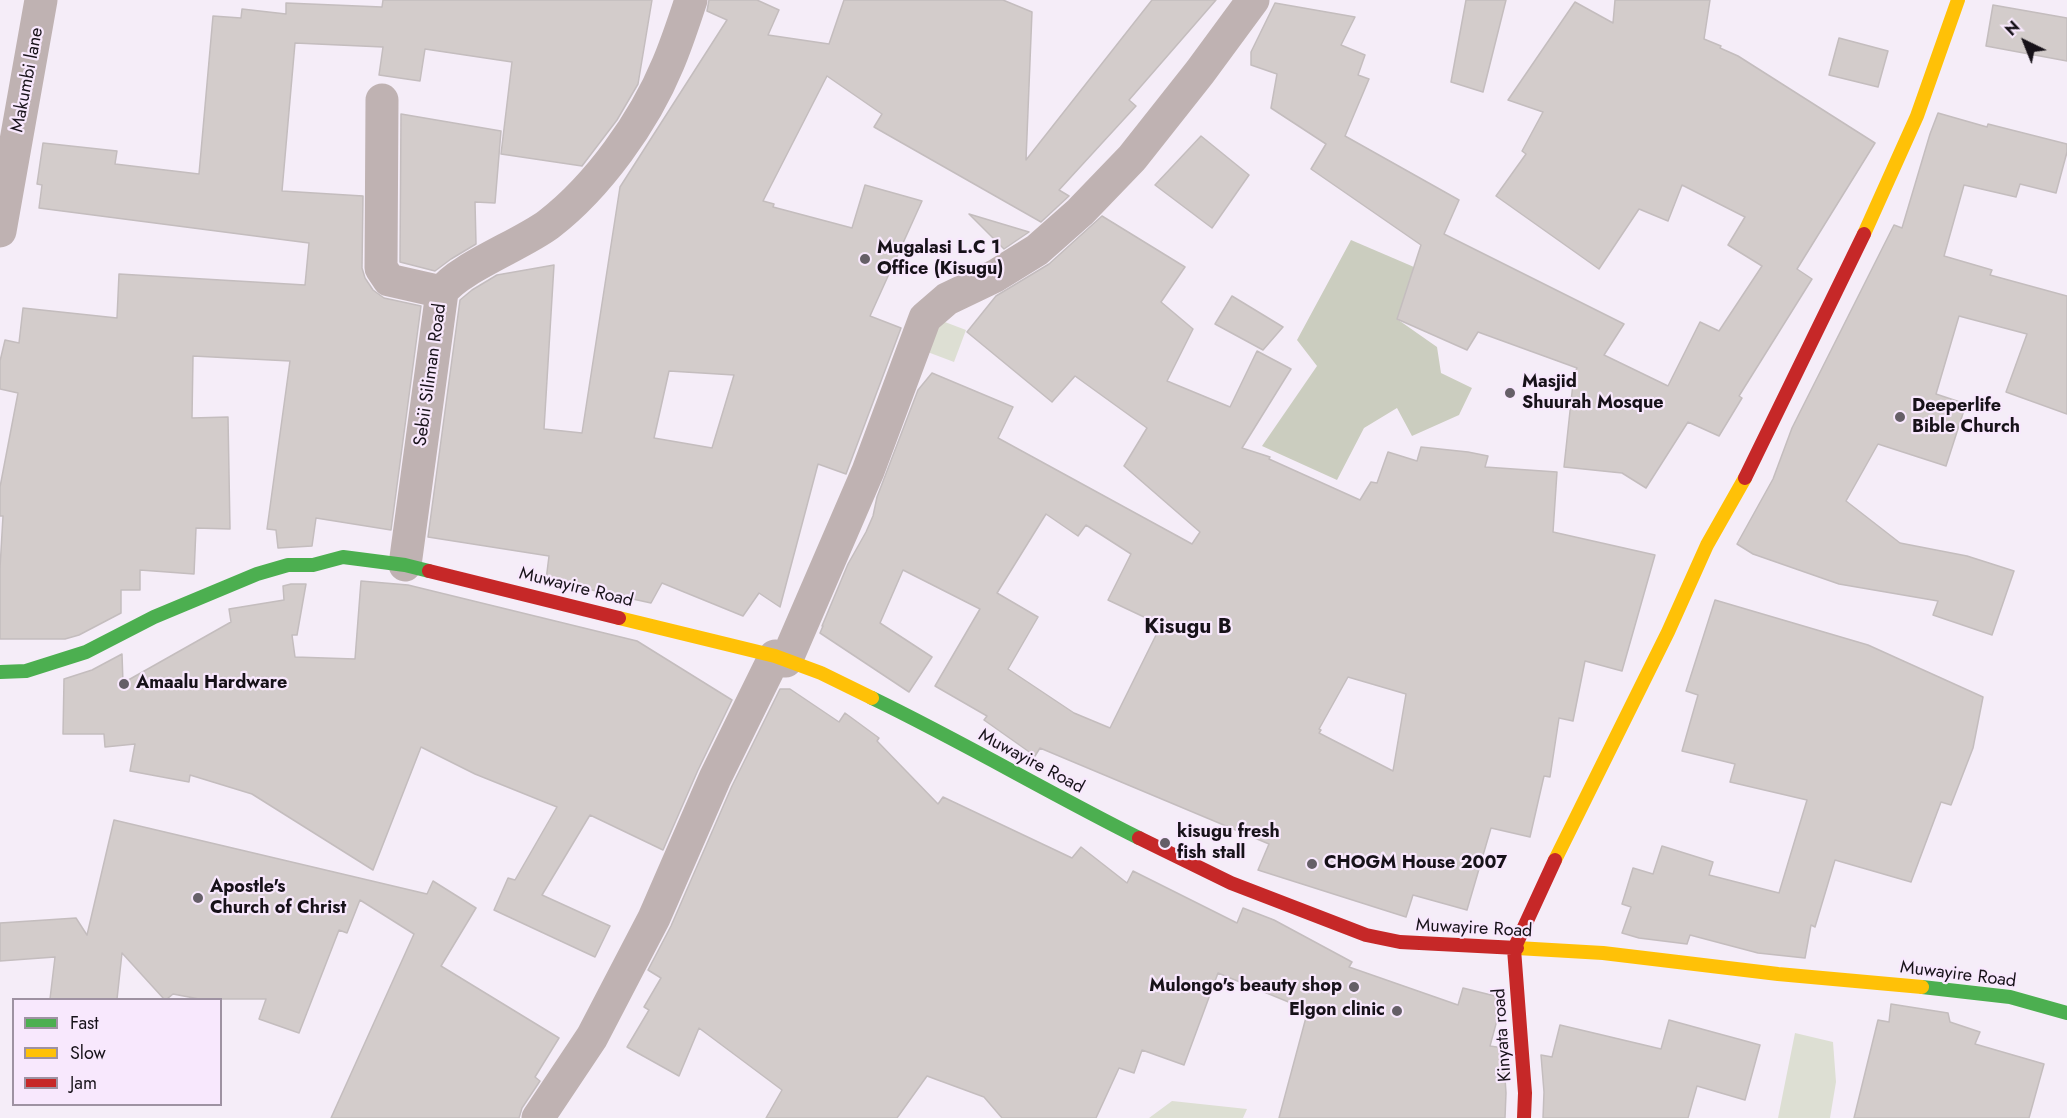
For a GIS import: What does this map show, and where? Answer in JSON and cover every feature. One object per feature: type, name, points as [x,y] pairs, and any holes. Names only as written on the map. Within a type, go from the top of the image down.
[{"type":"street","name":"Makumbi lane","points":[[0,231],[41,0]]},
{"type":"street","name":"Sebii Siliman Road","points":[[405,565],[442,292],[458,277],[515,246],[549,224],[598,175],[631,133],[651,98],[667,66],[692,0]]},
{"type":"street","points":[[538,1118],[592,1036],[654,918],[715,778],[781,658],[868,471],[913,345],[925,318],[947,299],[995,276],[1037,250],[1080,212],[1132,158],[1253,0]]},
{"type":"street","points":[[1514,949],[1563,843],[1668,632],[1707,545],[1754,461],[1860,243],[1917,116],[1958,0]]},
{"type":"street","points":[[382,100],[381,268],[389,280],[442,292]]},
{"type":"street","name":"Muwayire Road","points":[[0,672],[26,671],[86,652],[154,617],[257,574],[288,565],[313,565],[343,557],[405,565],[781,658],[821,673],[914,718],[1069,803],[1231,884],[1371,936],[1400,942],[1602,953],[1778,974],[1963,991],[2010,997],[2067,1013]]},
{"type":"street","name":"Kinyata road","points":[[1514,949],[1526,1093],[1524,1118]]},
{"type":"shaded area","points":[[1351,240],[1414,267],[1397,319],[1437,347],[1441,373],[1472,388],[1459,415],[1412,436],[1397,408],[1364,428],[1337,480],[1262,446],[1317,366],[1297,340]]},
{"type":"shaded area","points":[[929,316],[966,330],[954,362],[917,348]]},
{"type":"shaded area","points":[[1795,1033],[1833,1042],[1836,1082],[1830,1118],[1778,1118]]},
{"type":"shaded area","points":[[1172,1101],[1247,1109],[1243,1118],[1149,1118]]},
{"type":"building","points":[[383,0],[652,0],[638,84],[617,120],[582,166],[501,154],[512,62],[425,49],[420,81],[379,75],[383,47],[295,43],[282,191],[363,196],[362,268],[365,278],[373,290],[384,298],[421,306],[391,530],[316,518],[312,546],[278,548],[276,530],[267,529],[290,361],[193,356],[192,418],[228,417],[230,529],[196,528],[194,574],[140,570],[140,590],[121,590],[121,613],[79,635],[65,639],[0,639],[3,516],[0,516],[0,487],[18,393],[0,389],[0,361],[5,340],[19,343],[23,308],[117,318],[119,274],[305,285],[309,243],[39,208],[42,185],[37,184],[43,143],[117,151],[115,164],[199,174],[213,16],[241,18],[242,9],[286,14],[286,3],[382,7]]},
{"type":"building","points":[[709,0],[757,0],[779,10],[768,35],[829,44],[844,0],[1003,0],[1032,12],[1026,160],[1152,0],[1216,0],[1129,100],[1136,106],[1059,190],[1069,196],[1041,222],[874,127],[882,114],[827,76],[763,201],[774,204],[773,207],[852,228],[865,185],[922,201],[870,316],[901,328],[846,474],[818,464],[780,607],[759,593],[743,616],[662,583],[651,603],[546,580],[549,556],[428,537],[460,300],[472,290],[497,275],[554,265],[544,429],[582,433],[620,187],[727,20],[707,11]],"holes":[[[669,371],[734,375],[712,448],[654,438]]]},
{"type":"building","points":[[1466,0],[1506,0],[1483,92],[1451,82]]},
{"type":"building","points":[[1615,0],[1710,0],[1704,39],[1738,56],[1875,143],[1797,269],[1812,279],[1739,396],[1742,398],[1719,436],[1688,422],[1646,488],[1622,473],[1564,467],[1574,374],[1577,368],[1478,332],[1467,350],[1397,319],[1421,245],[1311,169],[1326,144],[1271,108],[1277,74],[1251,65],[1251,52],[1275,3],[1355,17],[1341,45],[1365,55],[1358,75],[1369,79],[1345,136],[1459,200],[1444,234],[1624,324],[1604,355],[1668,386],[1700,322],[1719,331],[1762,266],[1728,245],[1745,217],[1682,185],[1668,221],[1639,209],[1599,269],[1496,196],[1526,154],[1522,151],[1543,112],[1508,100],[1575,2],[1613,23]]},
{"type":"building","points":[[1993,5],[2067,18],[2067,61],[1986,46]]},
{"type":"building","points":[[1839,38],[1888,51],[1878,87],[1829,75]]},
{"type":"building","points":[[1938,113],[1987,127],[1988,124],[2067,144],[2056,193],[2020,184],[2016,197],[1964,185],[1944,256],[1992,270],[1990,275],[2067,296],[2067,414],[2006,392],[2027,334],[1959,316],[1936,394],[1966,404],[1946,466],[1878,444],[1846,501],[1900,543],[1967,556],[2014,571],[1992,635],[1933,615],[1938,601],[1839,584],[1753,554],[1737,544],[1773,479],[1792,428],[1894,225],[1902,228]]},
{"type":"building","points":[[401,114],[501,131],[495,203],[475,202],[476,244],[435,271],[400,262]]},
{"type":"building","points":[[1201,136],[1249,175],[1212,228],[1155,185]]},
{"type":"building","points":[[969,214],[1029,232],[1004,249]]},
{"type":"building","points":[[1102,216],[1185,267],[1161,302],[1193,329],[1167,381],[1230,407],[1257,351],[1291,369],[1242,448],[1270,457],[1269,459],[1360,500],[1371,482],[1377,483],[1388,452],[1417,461],[1421,447],[1488,456],[1485,467],[1557,472],[1553,532],[1655,555],[1622,671],[1585,661],[1573,721],[1559,718],[1550,777],[1544,776],[1530,837],[1491,828],[1467,910],[1413,895],[1406,917],[1258,870],[1269,844],[1040,748],[1035,756],[984,720],[987,716],[935,686],[980,609],[903,570],[880,623],[932,657],[909,692],[820,633],[848,564],[873,516],[877,497],[918,390],[932,373],[1013,407],[998,438],[1192,544],[1200,532],[1124,466],[1147,428],[1075,376],[1052,402],[967,332],[996,296],[1049,264]],"holes":[[[1046,514],[1078,536],[1086,525],[1131,554],[1108,600],[1161,625],[1110,728],[1074,713],[1008,669],[1038,617],[997,593]],[[1348,677],[1406,694],[1393,771],[1319,733],[1321,730],[1319,729]]]},
{"type":"building","points":[[1232,296],[1283,327],[1263,350],[1215,324]]},
{"type":"building","points":[[361,581],[408,585],[637,641],[732,700],[663,850],[590,815],[542,895],[610,926],[595,957],[494,910],[508,878],[515,880],[557,807],[475,774],[421,747],[373,870],[252,794],[190,775],[189,782],[130,771],[135,744],[105,747],[104,734],[63,734],[64,679],[92,670],[122,654],[123,683],[231,622],[229,609],[284,600],[283,586],[306,584],[297,635],[292,635],[295,657],[355,659]]},
{"type":"building","points":[[1715,600],[1868,645],[1983,697],[1973,748],[1951,805],[1941,802],[1911,882],[1835,860],[1815,927],[1811,925],[1805,958],[1758,953],[1690,935],[1687,944],[1639,938],[1622,933],[1631,907],[1622,904],[1633,868],[1653,874],[1662,846],[1713,862],[1709,875],[1779,893],[1807,800],[1730,782],[1735,764],[1682,751],[1698,695],[1686,691]]},
{"type":"building","points":[[780,689],[790,689],[839,722],[845,713],[879,738],[877,741],[938,804],[943,797],[1072,858],[1081,847],[1127,883],[1133,871],[1237,923],[1243,908],[1274,920],[1352,962],[1349,967],[1458,1005],[1463,988],[1499,997],[1500,1009],[1490,1046],[1503,1048],[1505,1118],[1279,1118],[1308,1010],[1218,973],[1184,1065],[1142,1050],[1134,1073],[1119,1068],[1096,1118],[1002,1118],[984,1097],[927,1076],[897,1118],[766,1118],[782,1090],[699,1028],[679,1076],[627,1047],[649,1010],[644,1007],[661,978],[648,970],[671,926],[732,786]]},
{"type":"building","points":[[114,820],[427,894],[433,881],[476,908],[441,966],[559,1038],[535,1077],[540,1081],[522,1108],[519,1118],[331,1118],[414,934],[360,900],[347,933],[339,930],[299,1033],[259,1019],[266,999],[194,998],[173,994],[168,998],[163,998],[122,953],[117,998],[50,998],[55,957],[0,961],[0,923],[76,918],[87,935]]},
{"type":"building","points":[[1891,1004],[1948,1013],[1950,1022],[1980,1032],[1975,1044],[2044,1064],[2029,1118],[1854,1118],[1878,1020],[1889,1022]]},
{"type":"building","points":[[1669,1020],[1760,1045],[1745,1100],[1697,1086],[1688,1118],[1543,1118],[1544,1092],[1541,1055],[1552,1057],[1560,1025],[1661,1049]]},
{"type":"traffic: fast","points":[[0,672],[26,671],[86,652],[154,617],[257,574],[288,565],[313,565],[343,557],[405,565],[429,571]]},
{"type":"traffic: fast","points":[[872,698],[1139,838]]},
{"type":"traffic: fast","points":[[1922,987],[2010,997],[2067,1013]]},
{"type":"traffic: slow","points":[[1864,234],[1917,116],[1958,0]]},
{"type":"traffic: slow","points":[[1555,860],[1668,632],[1707,545],[1745,478]]},
{"type":"traffic: slow","points":[[619,618],[775,656],[821,673],[872,698]]},
{"type":"traffic: slow","points":[[1517,948],[1603,953],[1778,974],[1922,987]]},
{"type":"traffic: jam","points":[[1745,478],[1864,234]]},
{"type":"traffic: jam","points":[[429,571],[619,618]]},
{"type":"traffic: jam","points":[[1139,838],[1231,883],[1366,935],[1400,942],[1517,948]]},
{"type":"traffic: jam","points":[[1524,1118],[1525,1093],[1514,949],[1555,860]]},
{"type":"place","name":"Mugalasi L.C 1 Office (Kisugu)","points":[[865,259]]},
{"type":"place","name":"Masjid Shuurah Mosque","points":[[1510,393]]},
{"type":"place","name":"Deeperlife Bible Church","points":[[1900,417]]},
{"type":"place","name":"Amaalu Hardware","points":[[124,684]]},
{"type":"place","name":"kisugu fresh fish stall","points":[[1165,843]]},
{"type":"place","name":"CHOGM House 2007","points":[[1312,864]]},
{"type":"place","name":"Apostle's Church of Christ","points":[[198,898]]},
{"type":"place","name":"Mulongo's beauty shop","points":[[1354,987]]},
{"type":"place","name":"Elgon clinic","points":[[1397,1011]]},
{"type":"district","name":"Kisugu B","points":[[1188,628]]}]
